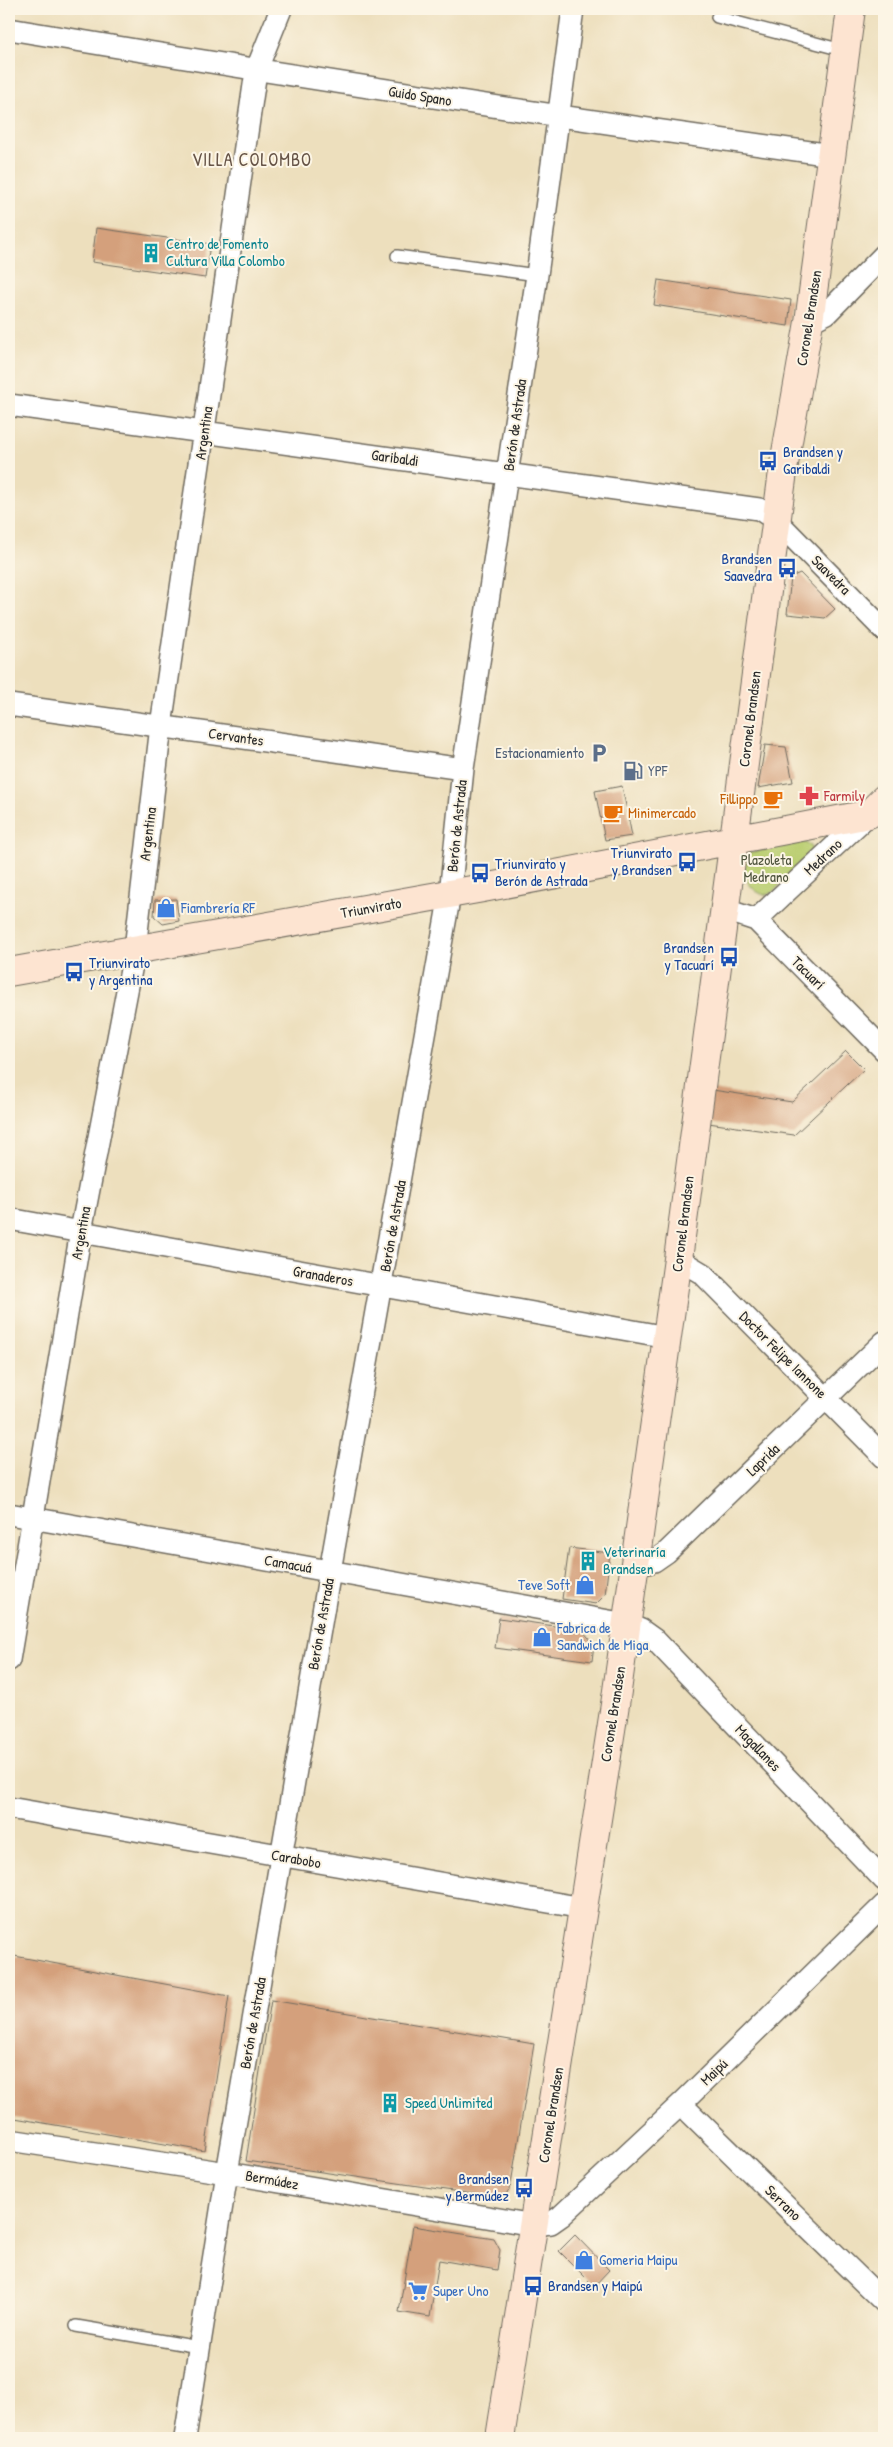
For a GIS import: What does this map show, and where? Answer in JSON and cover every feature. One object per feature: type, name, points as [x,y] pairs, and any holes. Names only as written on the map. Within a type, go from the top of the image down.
[{"type":"street","name":"Argentina","points":[[9,1660],[80,1231],[135,949],[161,726],[256,71],[282,9]]},
{"type":"street","name":"Berón de Astrada","points":[[185,2438],[227,2173],[330,1571],[450,894],[463,769],[560,117],[573,9]]},
{"type":"street","name":"Coronel Brandsen","points":[[500,2438],[626,1624],[678,1259],[723,909],[784,464],[809,322],[851,9]]},
{"type":"street","name":"Guido Spano","points":[[9,29],[256,71],[560,117],[832,155]]},
{"type":"street","points":[[809,322],[827,313],[884,256]]},
{"type":"street","name":"Garibaldi","points":[[9,405],[759,509],[777,521]]},
{"type":"street","name":"Saavedra","points":[[777,521],[884,630]]},
{"type":"street","name":"Cervantes","points":[[9,705],[463,769]]},
{"type":"street","name":"Medrano","points":[[733,841],[876,807]]},
{"type":"street","name":"Medrano","points":[[756,920],[876,807]]},
{"type":"street","name":"Triunvirato","points":[[9,972],[450,894],[733,841]]},
{"type":"street","name":"Tacuarí","points":[[723,909],[756,920],[884,1050]]},
{"type":"street","name":"Granaderos","points":[[9,1219],[667,1337]]},
{"type":"street","name":"Doctor Felipe Iannone","points":[[678,1259],[703,1274],[884,1457]]},
{"type":"street","name":"Laprida","points":[[634,1567],[654,1561],[667,1552],[884,1342]]},
{"type":"street","name":"Camacuá","points":[[9,1514],[626,1624]]},
{"type":"street","name":"Magallanes","points":[[626,1624],[641,1630],[655,1640],[884,1880]]},
{"type":"street","name":"Carabobo","points":[[9,1808],[281,1857],[583,1908]]},
{"type":"street","name":"Maipú","points":[[534,2225],[551,2222],[561,2216],[681,2104],[884,1905]]},
{"type":"street","name":"Serrano","points":[[681,2104],[884,2302]]},
{"type":"street","name":"Bermúdez","points":[[9,2140],[227,2173],[534,2225]]},
{"type":"lane","points":[[717,17],[846,51]]},
{"type":"lane","points":[[397,256],[537,275]]},
{"type":"lane","points":[[76,2326],[200,2347]]},
{"type":"green space","name":"Plazoleta Medrano","points":[[804,842],[811,846],[812,853],[772,893],[766,895],[754,890],[744,872],[743,865],[747,853]]},
{"type":"building","name":"Centro de Fomento Cultura Villa Colombo","points":[[96,228],[210,244],[205,278],[92,262]]},
{"type":"building","points":[[658,280],[791,300],[788,326],[654,305]]},
{"type":"building","points":[[800,573],[835,609],[825,618],[787,614],[791,577]]},
{"type":"building","points":[[765,745],[786,747],[793,782],[758,788]]},
{"type":"building","name":"Minimercado","points":[[622,786],[632,836],[605,840],[595,791]]},
{"type":"building","name":"Fiambrería RF","points":[[176,899],[179,921],[163,924],[154,916],[155,900]]},
{"type":"building","points":[[846,1051],[864,1069],[794,1135],[701,1122],[706,1089],[792,1102]]},
{"type":"building","points":[[569,1548],[610,1553],[605,1595],[596,1604],[562,1599]]},
{"type":"building","name":"Fabrica de Sandwich de Miga","points":[[499,1618],[582,1630],[594,1644],[592,1661],[495,1648]]},
{"type":"building","points":[[9,1955],[229,1996],[205,2151],[9,2117]]},
{"type":"building","name":"Speed Unlimited","points":[[271,2000],[534,2044],[510,2190],[501,2198],[246,2161]]},
{"type":"building","name":"Super Uno","points":[[413,2226],[494,2239],[500,2250],[497,2270],[439,2260],[430,2317],[399,2312]]},
{"type":"building","name":"Gomeria Maipu","points":[[575,2235],[609,2270],[594,2286],[559,2251]]},
{"type":"place","name":"Centro de Fomento Cultura Villa Colombo","points":[[151,253]]},
{"type":"place","name":"Brandsen y Garibaldi","points":[[768,461]]},
{"type":"place","name":"Brandsen Saavedra","points":[[787,568]]},
{"type":"place","name":"Estacionamiento","points":[[599,753]]},
{"type":"place","name":"YPF","points":[[633,771]]},
{"type":"place","name":"Farmily","points":[[809,796]]},
{"type":"place","name":"Fillippo","points":[[773,799]]},
{"type":"place","name":"Minimercado","points":[[613,813]]},
{"type":"place","name":"Triunvirato y Brandsen","points":[[687,862]]},
{"type":"place","name":"Triunvirato y Berón de Astrada","points":[[480,873]]},
{"type":"place","name":"Fiambrería RF","points":[[166,908]]},
{"type":"place","name":"Brandsen y Tacuarí","points":[[729,957]]},
{"type":"place","name":"Triunvirato y Argentina","points":[[74,972]]},
{"type":"place","name":"Veterinaría Brandsen","points":[[588,1561]]},
{"type":"place","name":"Teve Soft","points":[[585,1585]]},
{"type":"place","name":"Fabrica de Sandwich de Miga","points":[[542,1637]]},
{"type":"place","name":"Speed Unlimited","points":[[390,2103]]},
{"type":"place","name":"Brandsen y Bermúdez","points":[[524,2188]]},
{"type":"place","name":"Gomeria Maipu","points":[[584,2260]]},
{"type":"place","name":"Brandsen y Maipú","points":[[533,2286]]},
{"type":"place","name":"Super Uno","points":[[418,2291]]},
{"type":"district","name":"VILLA COLOMBO","points":[[252,160]]}]
